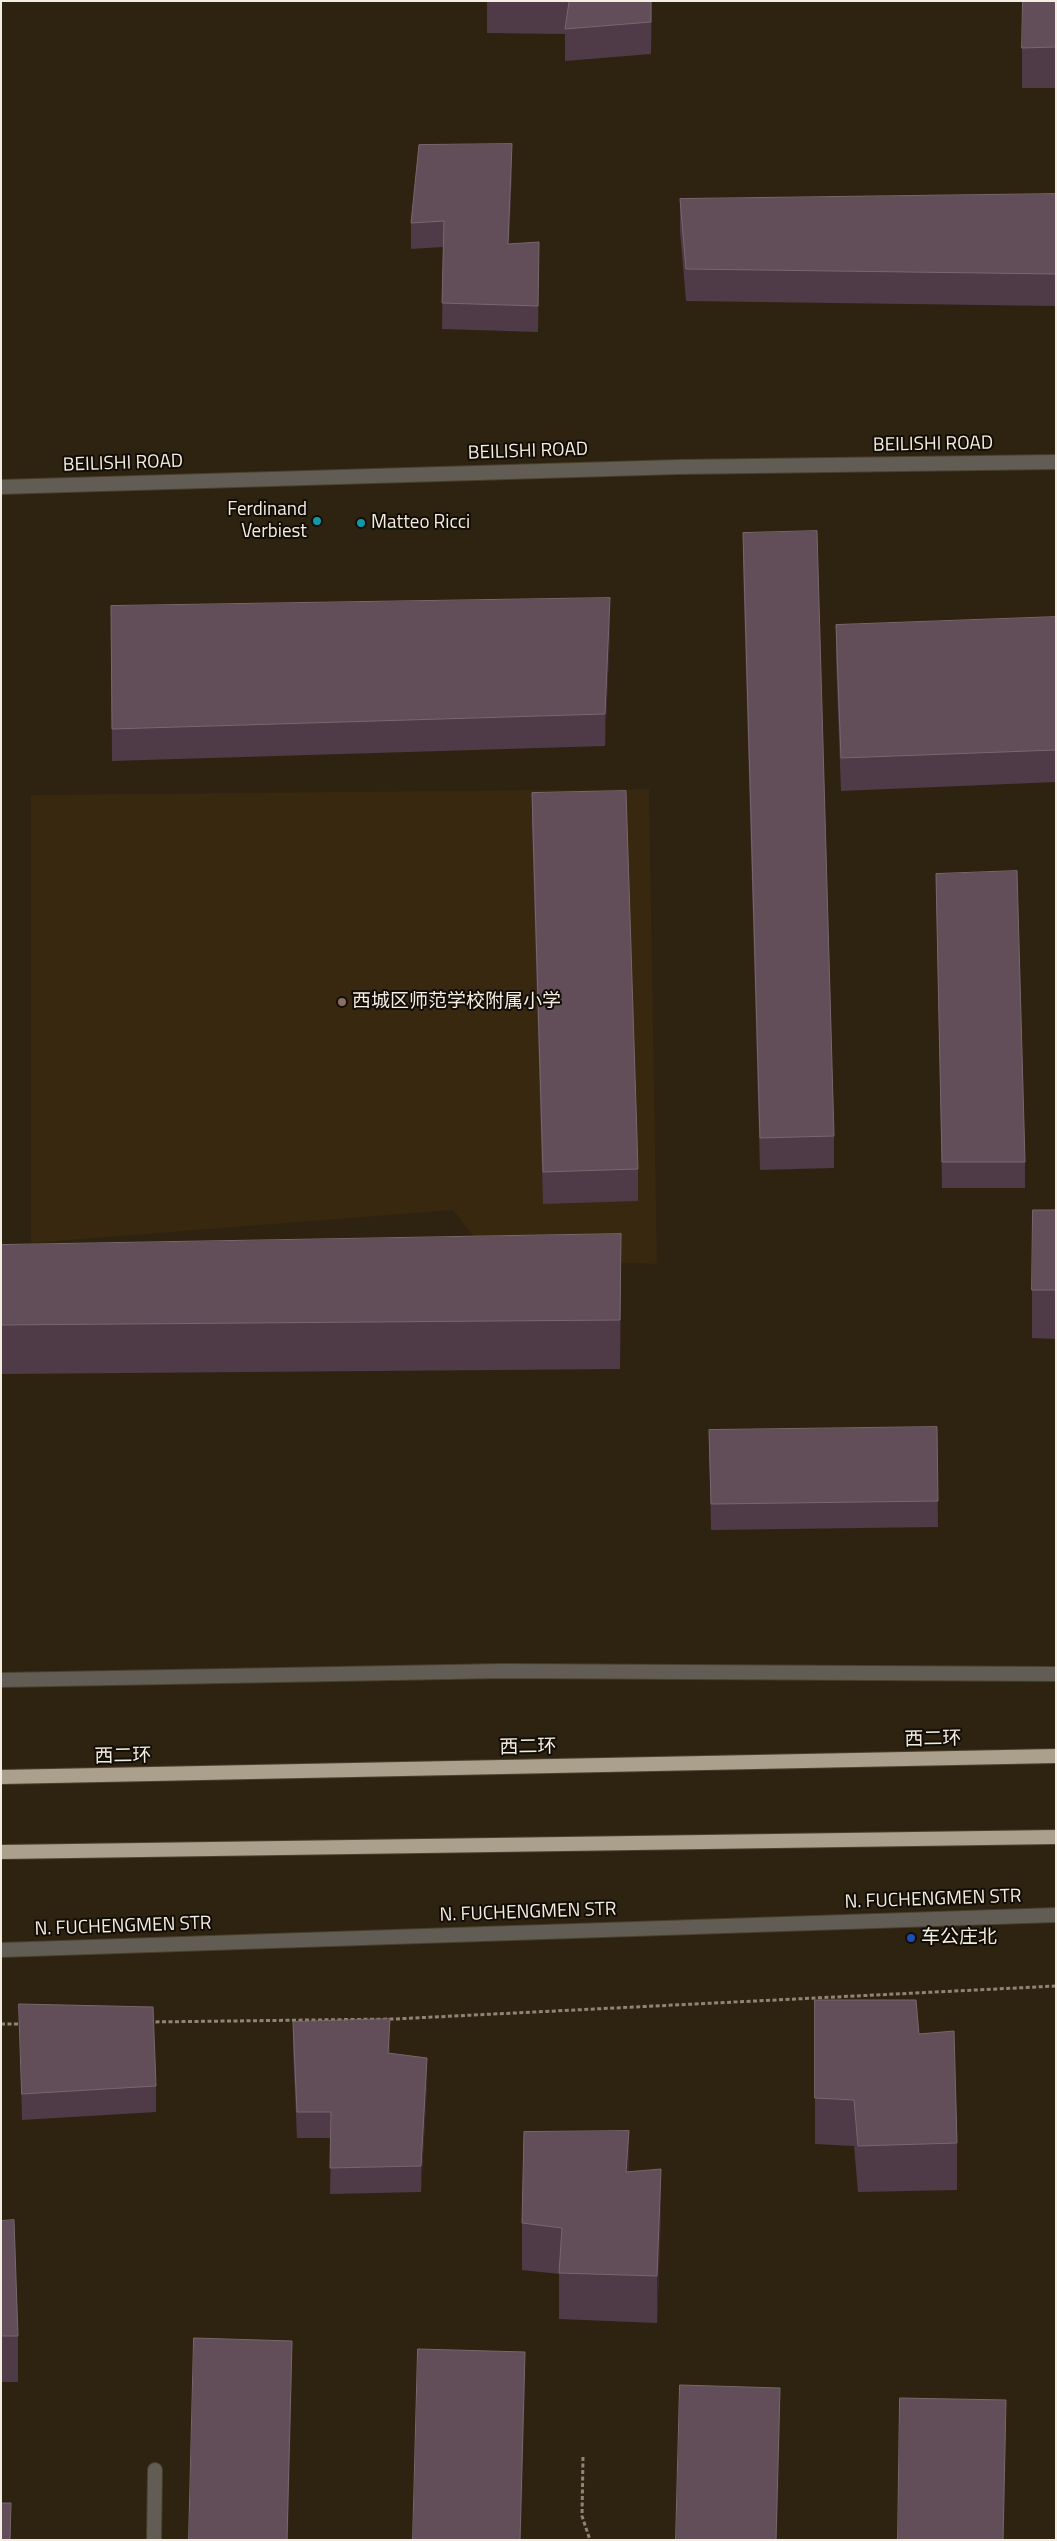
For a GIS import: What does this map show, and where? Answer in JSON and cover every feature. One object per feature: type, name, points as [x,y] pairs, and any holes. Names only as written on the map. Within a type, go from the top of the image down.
[{"type":"highway","name":"西二环","points":[[1,1777],[1056,1756]]},
{"type":"highway","points":[[1,1852],[1056,1837]]},
{"type":"street","name":"BEILISHI ROAD","points":[[1,487],[678,467],[1056,462]]},
{"type":"street","points":[[1,1680],[503,1671],[1056,1674]]},
{"type":"street","name":"N. FUCHENGMEN STR","points":[[1,1950],[1056,1915]]},
{"type":"street","points":[[154,2540],[155,2470]]},
{"type":"path","points":[[139,2022],[394,2019],[1056,1986]]},
{"type":"path","points":[[1,2024],[31,2024]]},
{"type":"path","points":[[584,2457],[582,2516],[590,2540]]},
{"type":"shaded area","name":"西城区师范学校附属小学","points":[[649,789],[657,1264],[490,1258],[453,1210],[31,1243],[31,795]]},
{"type":"building","points":[[509,1],[651,1],[651,22],[565,29],[569,2]]},
{"type":"building","points":[[1023,1],[1056,1],[1056,47],[1022,48]]},
{"type":"building","points":[[512,144],[508,244],[539,242],[538,306],[442,303],[444,221],[411,223],[419,145]]},
{"type":"building","points":[[1056,194],[1056,274],[686,269],[680,199]]},
{"type":"building","points":[[817,531],[834,1136],[760,1138],[743,533]]},
{"type":"building","points":[[610,598],[605,714],[112,729],[111,606]]},
{"type":"building","points":[[1056,617],[1056,750],[841,758],[836,625]]},
{"type":"building","points":[[626,791],[638,1169],[543,1172],[532,793]]},
{"type":"building","points":[[1017,871],[1025,1162],[942,1162],[936,874]]},
{"type":"building","points":[[1033,1210],[1056,1210],[1056,1290],[1032,1290]]},
{"type":"building","points":[[621,1234],[620,1320],[1,1325],[1,1245]]},
{"type":"building","points":[[937,1427],[938,1501],[711,1504],[709,1430]]},
{"type":"building","points":[[815,2000],[916,2000],[919,2034],[954,2031],[957,2143],[858,2146],[854,2100],[815,2098]]},
{"type":"building","points":[[19,2004],[153,2007],[156,2086],[22,2094]]},
{"type":"building","points":[[390,2019],[388,2053],[427,2058],[421,2166],[330,2168],[331,2112],[297,2112],[293,2022]]},
{"type":"building","points":[[629,2131],[626,2172],[661,2169],[657,2276],[559,2273],[562,2228],[522,2223],[524,2132]]},
{"type":"building","points":[[14,2220],[18,2336],[1,2336],[1,2221]]},
{"type":"building","points":[[194,2338],[292,2341],[287,2540],[189,2540]]},
{"type":"building","points":[[418,2349],[525,2352],[520,2540],[413,2540]]},
{"type":"building","points":[[680,2385],[780,2388],[776,2540],[676,2540]]},
{"type":"building","points":[[900,2398],[1006,2400],[1003,2540],[898,2540]]},
{"type":"building","points":[[1,2503],[11,2503],[10,2540],[1,2540]]},
{"type":"place","name":"Ferdinand Verbiest","points":[[317,521]]},
{"type":"place","name":"Matteo Ricci","points":[[361,523]]},
{"type":"place","name":"西城区师范学校附属小学","points":[[342,1002]]},
{"type":"place","name":"车公庄北","points":[[911,1938]]}]
